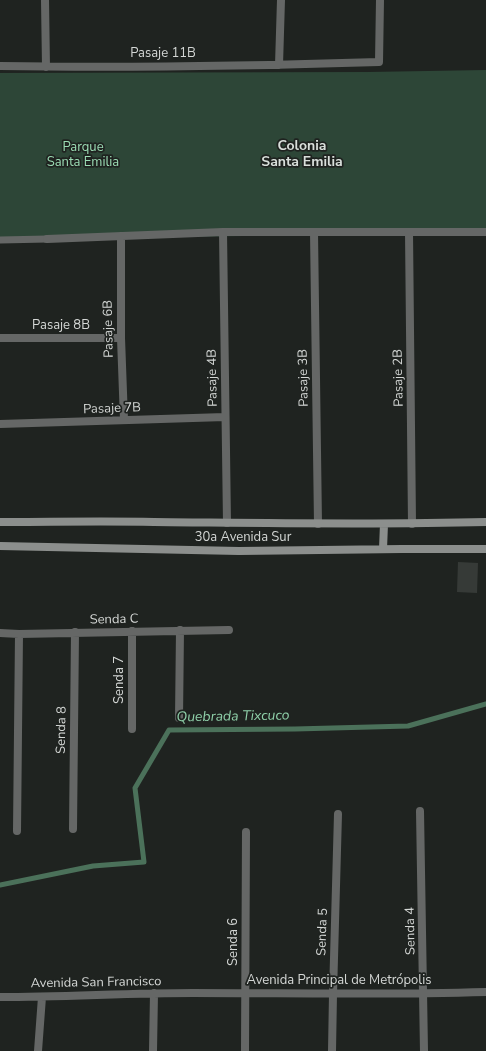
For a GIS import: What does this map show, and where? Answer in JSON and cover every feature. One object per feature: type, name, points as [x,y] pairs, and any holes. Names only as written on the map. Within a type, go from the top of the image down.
[{"type":"street","points":[[45,0],[46,67]]},
{"type":"street","points":[[279,65],[281,0]]},
{"type":"street","name":"Pasaje 11B","points":[[0,66],[279,65],[379,62],[380,0]]},
{"type":"street","points":[[47,239],[223,232],[486,232]]},
{"type":"street","name":"Pasaje 4B","points":[[223,232],[227,523]]},
{"type":"street","name":"Pasaje 3B","points":[[314,232],[318,524]]},
{"type":"street","name":"Pasaje 2B","points":[[409,232],[412,524]]},
{"type":"street","name":"Pasaje 6B","points":[[120,236],[121,338],[124,420]]},
{"type":"street","name":"Pasaje 8B","points":[[0,338],[121,338]]},
{"type":"street","name":"Pasaje 7B","points":[[0,424],[226,417]]},
{"type":"street","name":"30a Avenida Sur","points":[[0,522],[412,524],[486,522]]},
{"type":"street","points":[[383,550],[384,524]]},
{"type":"street","name":"30a Avenida Sur","points":[[0,546],[239,551],[486,549]]},
{"type":"street","points":[[179,718],[180,630]]},
{"type":"street","name":"Senda C","points":[[0,633],[19,634],[229,630]]},
{"type":"street","name":"Senda 7","points":[[132,631],[132,729]]},
{"type":"street","name":"Senda 8","points":[[73,829],[75,632]]},
{"type":"street","points":[[18,831],[19,634]]},
{"type":"street","name":"Senda 4","points":[[420,811],[424,1051]]},
{"type":"street","name":"Senda 5","points":[[332,1051],[338,814]]},
{"type":"street","name":"Senda 6","points":[[245,1051],[246,832]]},
{"type":"street","name":"Avenida Principal de Metrópolis","points":[[192,993],[424,994],[486,992]]},
{"type":"street","points":[[154,993],[154,1051]]},
{"type":"street","name":"Avenida San Francisco","points":[[0,997],[192,993]]},
{"type":"street","points":[[38,1051],[42,997]]},
{"type":"lane","points":[[0,240],[47,239]]},
{"type":"green space","name":"Parque Santa Emilia","points":[[486,70],[486,232],[0,240],[0,73],[369,72]]},
{"type":"building","points":[[458,562],[478,563],[477,593],[457,592]]},
{"type":"waterway","name":"Quebrada Tixcuco","points":[[0,885],[93,866],[144,862],[135,788],[169,730],[408,726],[486,704]]},
{"type":"district","name":"Colonia Santa Emilia","points":[[302,156]]}]
